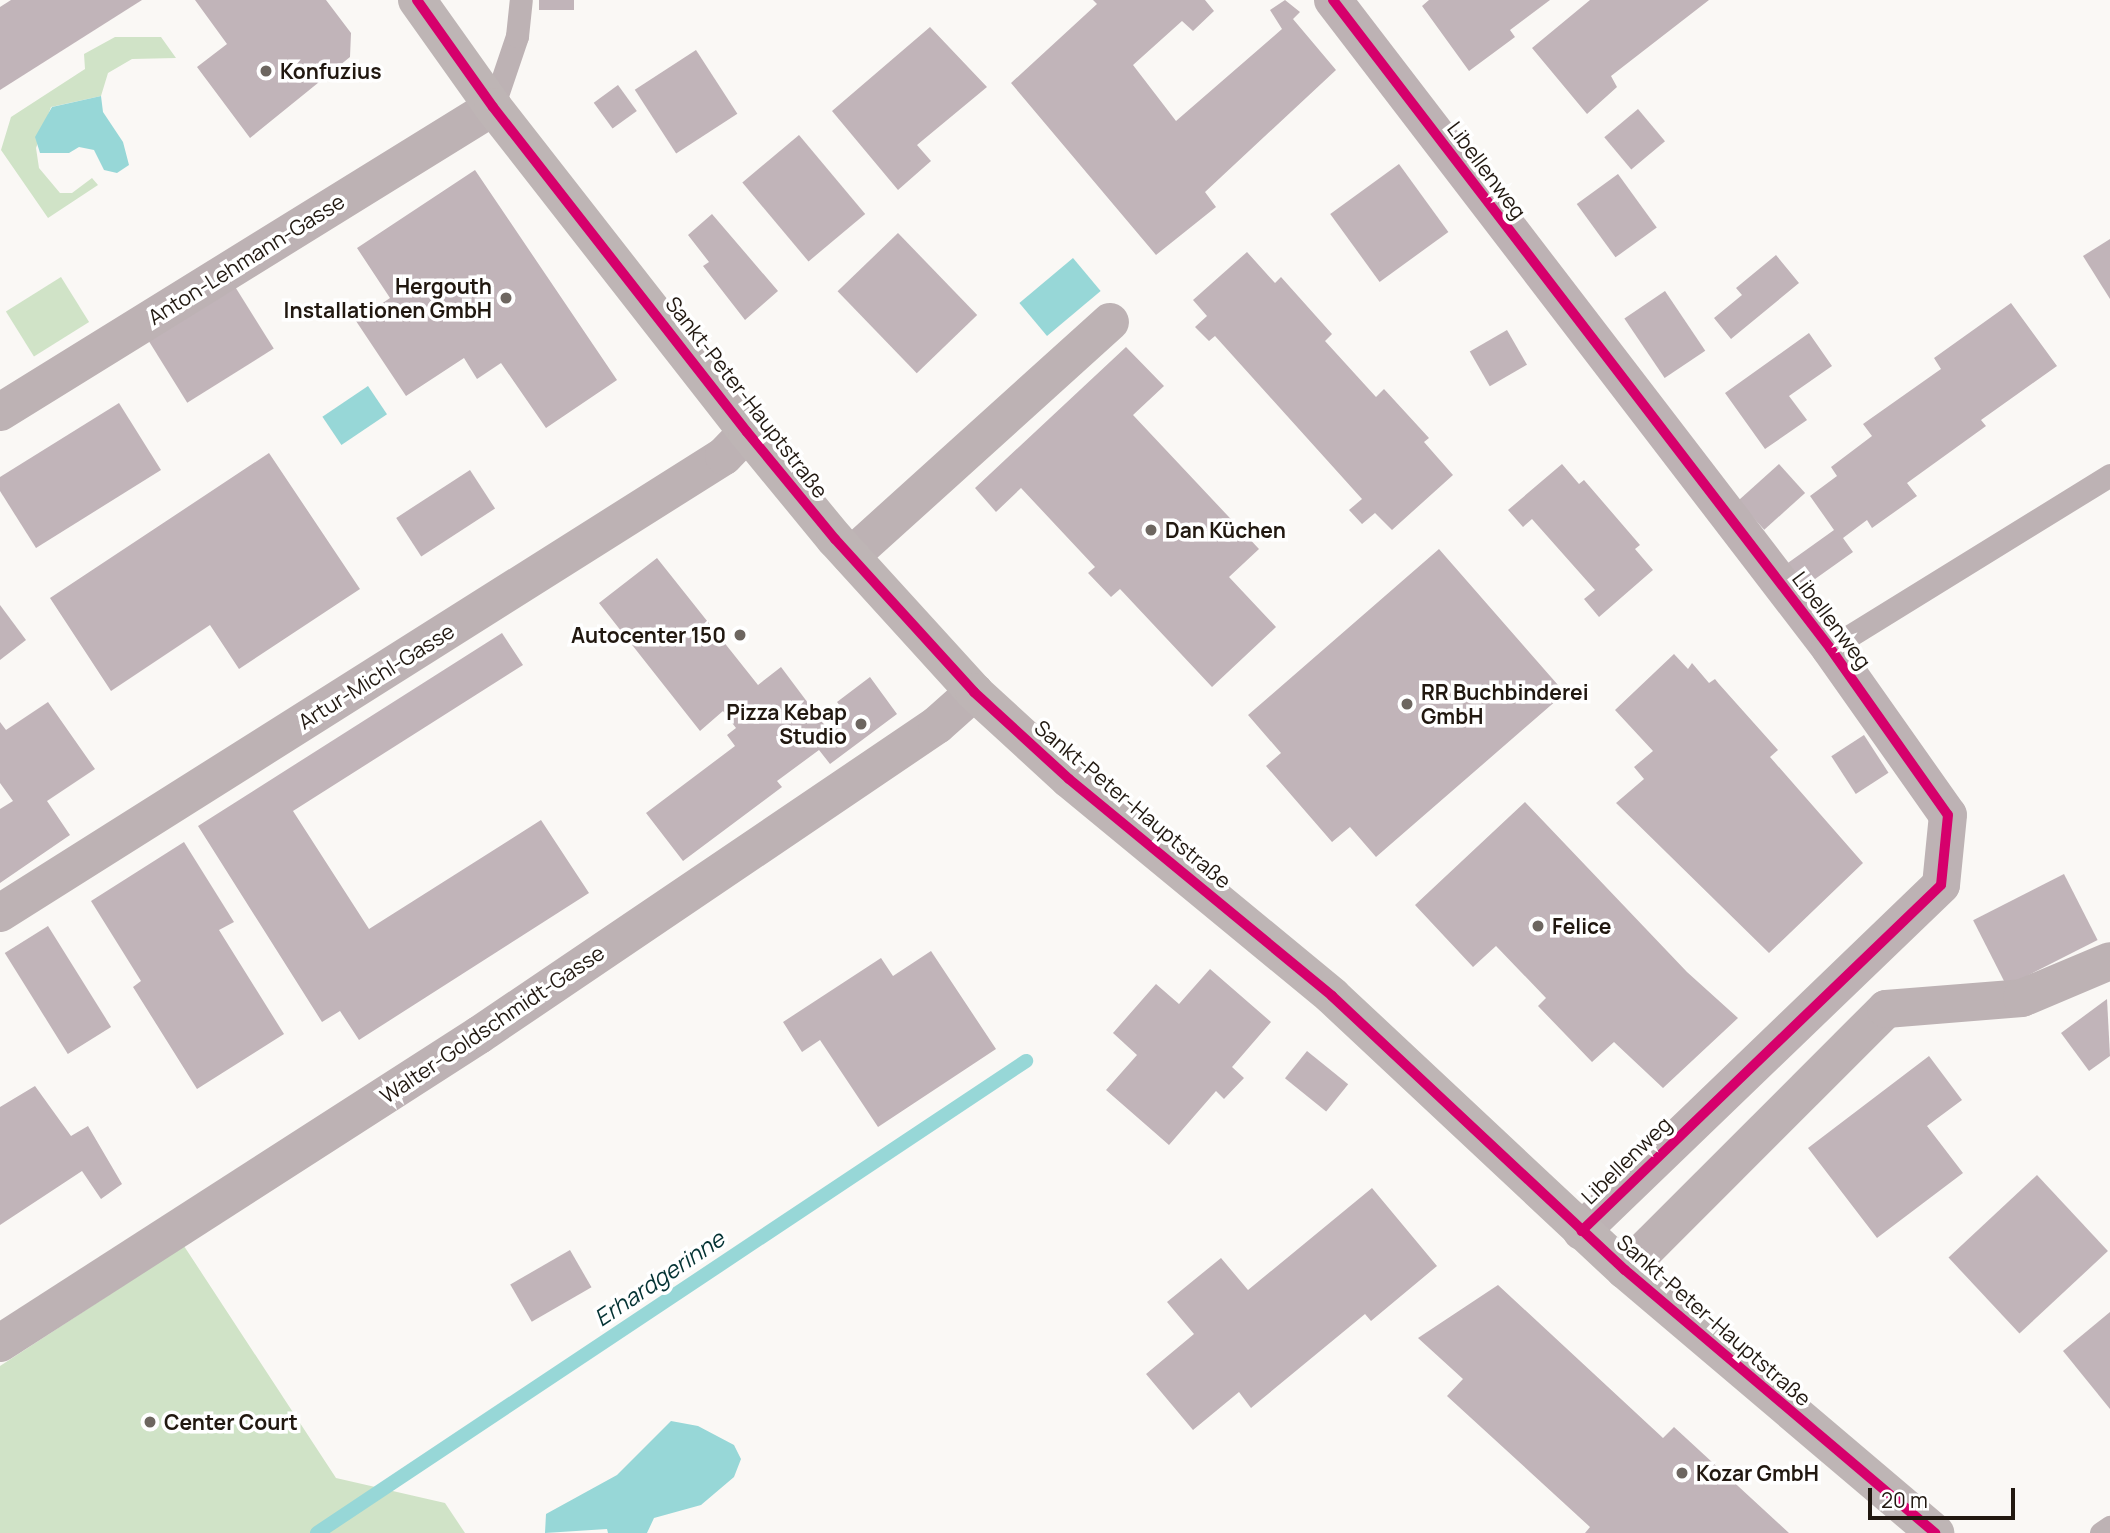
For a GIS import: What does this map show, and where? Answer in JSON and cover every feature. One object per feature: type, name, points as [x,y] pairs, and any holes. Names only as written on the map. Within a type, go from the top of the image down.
[{"type":"main road","name":"Sankt-Peter-Hauptstraße","points":[[417,0],[493,107],[747,432],[850,556],[974,692],[1069,779],[1332,996],[1625,1270],[1935,1533]]},
{"type":"street","name":"Libellenweg","points":[[1333,0],[1830,648],[1948,815],[1941,885],[1582,1231]]},
{"type":"street","name":"Anton-Lehmann-Gasse","points":[[0,412],[493,107]]},
{"type":"street","points":[[850,556],[1110,322]]},
{"type":"street","name":"Artur-Michl-Gasse","points":[[0,913],[717,460],[747,432]]},
{"type":"street","name":"Walter-Goldschmidt-Gasse","points":[[0,1343],[479,1035],[937,725],[974,692]]},
{"type":"street","points":[[1625,1270],[1886,1009],[2022,998],[2110,961]]},
{"type":"lane","points":[[493,107],[517,36],[521,0]]},
{"type":"lane","points":[[1830,648],[2110,475]]},
{"type":"lane","points":[[2101,1533],[2110,1527]]},
{"type":"green space","points":[[115,37],[161,37],[176,58],[132,59],[108,73],[101,96],[51,107],[36,148],[39,168],[60,193],[72,193],[92,178],[98,185],[48,218],[1,150],[11,117],[85,69],[84,54]]},
{"type":"green space","points":[[61,277],[89,322],[34,356],[6,311]]},
{"type":"green space","name":"Center Court","points":[[184,1246],[336,1478],[445,1503],[465,1533],[0,1533],[0,1366]]},
{"type":"water","points":[[101,96],[103,112],[123,142],[129,165],[117,173],[104,170],[94,150],[79,147],[69,153],[40,153],[35,137],[52,107]]},
{"type":"water","points":[[1073,258],[1101,291],[1047,336],[1019,303]]},
{"type":"water","points":[[368,386],[387,414],[341,445],[322,417]]},
{"type":"water","points":[[671,1421],[698,1426],[734,1445],[741,1459],[734,1477],[701,1505],[654,1518],[647,1533],[608,1533],[607,1529],[545,1533],[546,1514],[617,1475]]},
{"type":"building","points":[[11,0],[142,0],[0,90],[0,7]]},
{"type":"building","name":"Konfuzius","points":[[195,0],[326,0],[351,33],[350,57],[250,138],[197,67],[227,44]]},
{"type":"building","points":[[539,0],[574,0],[574,10],[539,10]]},
{"type":"building","points":[[1093,0],[1205,0],[1214,11],[1193,31],[1182,21],[1133,65],[1176,121],[1282,29],[1270,10],[1285,0],[1300,12],[1293,19],[1336,70],[1205,192],[1216,207],[1156,255],[1011,83],[1097,4]]},
{"type":"building","points":[[1429,0],[1550,0],[1510,30],[1515,37],[1469,71],[1422,6]]},
{"type":"building","points":[[1590,0],[1709,0],[1611,76],[1617,87],[1587,114],[1532,48]]},
{"type":"building","points":[[930,27],[987,87],[917,145],[931,161],[898,190],[832,111]]},
{"type":"building","points":[[696,50],[737,114],[676,153],[635,90]]},
{"type":"building","points":[[618,85],[637,111],[613,129],[594,103]]},
{"type":"building","points":[[1638,109],[1665,141],[1631,169],[1604,137]]},
{"type":"building","points":[[799,135],[865,214],[809,261],[742,183]]},
{"type":"building","points":[[1399,164],[1448,232],[1380,282],[1330,214]]},
{"type":"building","points":[[475,170],[617,380],[546,428],[501,363],[477,379],[464,358],[406,396],[356,321],[390,298],[357,248]]},
{"type":"building","points":[[1618,174],[1657,227],[1616,257],[1577,204]]},
{"type":"building","points":[[712,214],[778,291],[745,320],[703,266],[709,262],[688,235]]},
{"type":"building","points":[[898,233],[977,315],[917,373],[838,291]]},
{"type":"building","points":[[2110,239],[2110,299],[2083,256]]},
{"type":"building","points":[[1247,252],[1275,283],[1281,277],[1332,334],[1325,341],[1376,397],[1384,389],[1429,438],[1424,442],[1453,475],[1392,530],[1375,513],[1362,524],[1349,510],[1362,499],[1215,336],[1209,341],[1195,327],[1207,316],[1193,300]]},
{"type":"building","points":[[1776,255],[1799,283],[1731,339],[1714,318],[1742,295],[1736,288]]},
{"type":"building","points":[[234,285],[274,349],[187,403],[147,339]]},
{"type":"building","points":[[1665,291],[1705,351],[1665,378],[1624,318]]},
{"type":"building","points":[[2011,303],[2057,366],[1981,420],[1986,426],[1907,483],[1917,496],[1872,528],[1867,520],[1843,538],[1853,552],[1801,589],[1785,565],[1834,530],[1810,496],[1837,476],[1831,467],[1872,436],[1863,424],[1941,369],[1934,358]]},
{"type":"building","points":[[1507,330],[1527,365],[1490,386],[1470,352]]},
{"type":"building","points":[[1809,333],[1832,366],[1789,396],[1807,420],[1765,449],[1725,393]]},
{"type":"building","name":"Dan Küchen","points":[[1126,347],[1164,386],[1133,415],[1259,549],[1229,577],[1276,627],[1212,687],[1120,589],[1111,597],[1088,573],[1095,567],[1021,488],[996,512],[975,488]]},
{"type":"building","points":[[119,403],[161,470],[36,548],[0,491],[0,477]]},
{"type":"building","points":[[269,453],[360,589],[239,669],[210,625],[111,691],[50,598]]},
{"type":"building","points":[[1562,464],[1579,484],[1584,480],[1640,545],[1635,549],[1653,570],[1599,617],[1584,599],[1595,590],[1532,519],[1523,527],[1508,510]]},
{"type":"building","points":[[1779,464],[1805,493],[1764,530],[1738,501]]},
{"type":"building","points":[[470,470],[495,509],[421,557],[396,518]]},
{"type":"building","name":"RR Buchbinderei GmbH","points":[[1439,549],[1565,693],[1376,857],[1350,827],[1332,842],[1266,766],[1281,753],[1248,715]]},
{"type":"building","points":[[657,558],[758,685],[781,667],[829,731],[848,716],[837,702],[870,677],[897,714],[830,764],[819,750],[777,781],[782,787],[683,861],[646,813],[735,746],[727,735],[736,728],[723,711],[700,731],[599,603]]},
{"type":"building","points":[[0,605],[26,640],[0,660]]},
{"type":"building","points":[[502,633],[523,665],[293,811],[369,929],[541,820],[589,893],[359,1040],[340,1011],[322,1022],[198,826]]},
{"type":"building","points":[[1674,654],[1688,669],[1692,663],[1709,683],[1715,679],[1778,750],[1770,757],[1863,863],[1769,953],[1616,803],[1644,779],[1634,767],[1653,751],[1615,710]]},
{"type":"building","points":[[48,702],[95,769],[47,801],[70,835],[0,883],[0,809],[13,801],[0,783],[0,722],[6,730]]},
{"type":"building","points":[[1864,735],[1889,773],[1856,794],[1831,756]]},
{"type":"building","name":"Felice","points":[[1525,802],[1687,972],[1738,1018],[1663,1088],[1614,1042],[1592,1062],[1538,1006],[1546,998],[1496,946],[1473,967],[1415,905]]},
{"type":"building","points":[[184,842],[234,922],[219,930],[284,1034],[197,1089],[133,987],[141,981],[91,901]]},
{"type":"building","points":[[2064,874],[2098,940],[2007,986],[1973,920]]},
{"type":"building","points":[[48,926],[111,1027],[68,1054],[5,953]]},
{"type":"building","points":[[931,951],[996,1049],[878,1127],[820,1040],[802,1052],[783,1022],[881,958],[893,976]]},
{"type":"building","points":[[1210,969],[1271,1022],[1232,1067],[1244,1078],[1224,1099],[1216,1091],[1169,1145],[1106,1090],[1137,1055],[1113,1033],[1156,984],[1179,1004]]},
{"type":"building","points":[[2107,999],[2110,1056],[2089,1071],[2061,1033]]},
{"type":"building","points":[[1307,1051],[1348,1084],[1326,1112],[1285,1078]]},
{"type":"building","points":[[1929,1056],[1962,1100],[1927,1126],[1963,1173],[1877,1238],[1808,1148]]},
{"type":"building","points":[[35,1086],[71,1136],[88,1126],[122,1184],[101,1199],[82,1171],[0,1225],[0,1107]]},
{"type":"building","points":[[2037,1175],[2108,1251],[2019,1334],[1949,1258]]},
{"type":"building","points":[[1372,1188],[1437,1266],[1371,1321],[1365,1314],[1251,1408],[1239,1392],[1193,1430],[1146,1374],[1194,1334],[1167,1302],[1221,1258],[1248,1290]]},
{"type":"building","points":[[570,1250],[592,1287],[532,1322],[510,1284]]},
{"type":"building","points":[[1498,1285],[1663,1438],[1674,1427],[1789,1533],[1585,1533],[1590,1527],[1447,1396],[1463,1379],[1418,1338]]},
{"type":"building","points":[[2110,1312],[2110,1409],[2063,1351]]},
{"type":"waterway","name":"Erhardgerinne","points":[[317,1533],[1026,1061]]},
{"type":"cycle path","points":[[417,0],[493,107],[747,432],[835,539],[974,692],[1069,779],[1332,996],[1625,1270],[1935,1533]]},
{"type":"cycle path","points":[[1333,0],[1830,648],[1948,815],[1941,885],[1582,1231]]},
{"type":"place","name":"Konfuzius","points":[[266,71]]},
{"type":"place","name":"Hergouth Installationen GmbH","points":[[506,298]]},
{"type":"place","name":"Dan Küchen","points":[[1151,530]]},
{"type":"place","name":"Autocenter 150","points":[[740,635]]},
{"type":"place","name":"RR Buchbinderei GmbH","points":[[1407,704]]},
{"type":"place","name":"Pizza Kebap Studio","points":[[861,724]]},
{"type":"place","name":"Felice","points":[[1538,926]]},
{"type":"place","name":"Center Court","points":[[150,1422]]},
{"type":"place","name":"Kozar GmbH","points":[[1682,1473]]}]
